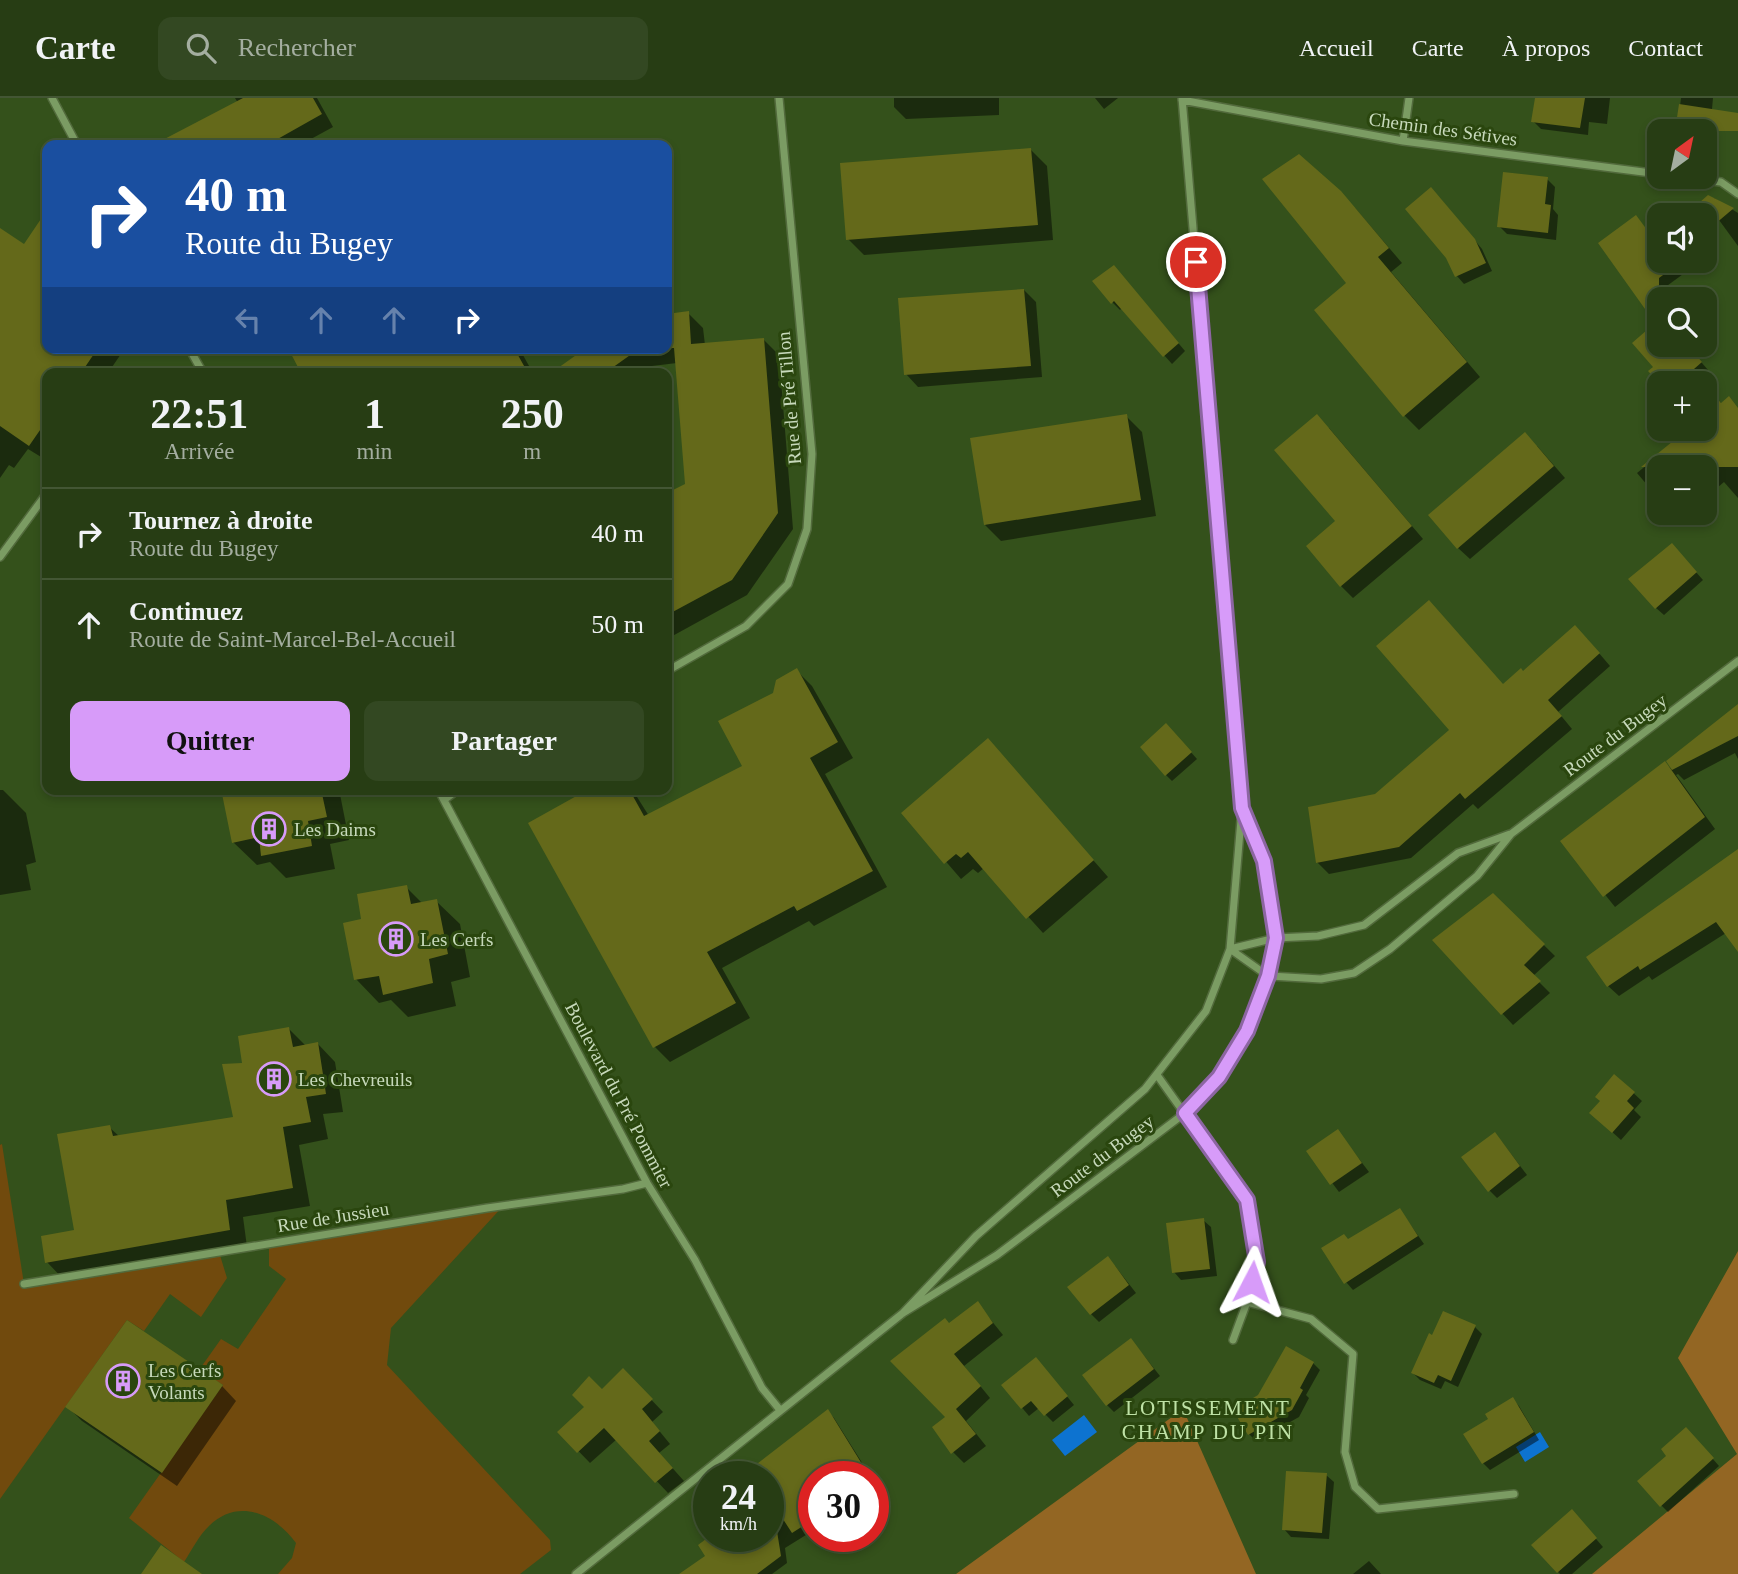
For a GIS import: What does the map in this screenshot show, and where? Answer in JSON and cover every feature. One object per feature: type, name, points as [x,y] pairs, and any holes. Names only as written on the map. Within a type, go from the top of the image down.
[{"type":"street","points":[[51,98],[74,140]]},
{"type":"street","name":"Rue de Pré Tillon","points":[[672,668],[746,626],[788,584],[807,529],[812,454],[779,98]]},
{"type":"street","points":[[1403,141],[1409,98]]},
{"type":"street","points":[[1182,99],[1242,808],[1230,949],[1268,976]]},
{"type":"street","name":"Chemin des Sétives","points":[[1182,99],[1403,141],[1647,172]]},
{"type":"street","points":[[1717,182],[1738,194]]},
{"type":"street","points":[[0,557],[42,500]]},
{"type":"street","name":"Route du Bugey","points":[[1268,976],[1321,979],[1354,973],[1390,949],[1477,876],[1510,834],[1738,661]]},
{"type":"street","name":"Boulevard du Pré Pommier","points":[[441,795],[646,1183],[695,1260],[762,1388],[780,1410]]},
{"type":"street","points":[[444,800],[450,795]]},
{"type":"street","points":[[1242,808],[1264,861],[1276,938]]},
{"type":"street","name":"Route du Bugey","points":[[903,1313],[976,1236],[1145,1089],[1206,1011],[1230,949],[1276,938],[1318,936],[1363,925],[1458,853],[1510,834]]},
{"type":"street","name":"Route du Bugey","points":[[576,1574],[903,1313],[997,1255],[1185,1113],[1219,1077],[1247,1031],[1268,976],[1276,938]]},
{"type":"street","points":[[1157,1075],[1247,1200],[1257,1262],[1247,1302],[1233,1339]]},
{"type":"street","name":"Rue de Jussieu","points":[[24,1284],[495,1207],[623,1189],[646,1183]]},
{"type":"street","points":[[1247,1302],[1311,1319],[1353,1354],[1345,1452],[1355,1487],[1378,1508],[1514,1494]]},
{"type":"shaded area","points":[[2,1144],[24,1284],[219,1252],[227,1278],[201,1317],[170,1294],[144,1331],[127,1320],[0,1499],[0,1145]]},
{"type":"shaded area","points":[[504,1205],[391,1328],[387,1365],[550,1540],[551,1550],[520,1574],[278,1574],[292,1558],[296,1543],[278,1524],[267,1517],[244,1511],[220,1517],[202,1534],[184,1562],[129,1518],[223,1385],[199,1370],[221,1339],[238,1349],[286,1279],[269,1266],[269,1244]]},
{"type":"shaded area","points":[[1738,1251],[1738,1574],[1592,1574],[1737,1454],[1678,1358]]},
{"type":"shaded area","points":[[1183,1409],[1256,1574],[956,1574]]},
{"type":"water","points":[[1084,1415],[1097,1432],[1065,1456],[1052,1440]]},
{"type":"water","points":[[1540,1432],[1549,1447],[1525,1462],[1516,1447]]},
{"type":"building","points":[[243,98],[313,98],[322,114],[276,140],[163,140]]},
{"type":"building","points":[[1535,98],[1585,98],[1580,128],[1531,122]]},
{"type":"building","points":[[1679,104],[1738,113],[1738,131],[1717,131],[1717,119],[1677,119]]},
{"type":"building","points":[[1031,148],[1038,225],[846,240],[840,163]]},
{"type":"building","points":[[1299,154],[1341,191],[1389,248],[1378,257],[1467,362],[1403,417],[1314,310],[1346,283],[1262,179]]},
{"type":"building","points":[[1503,172],[1548,177],[1545,204],[1551,205],[1548,233],[1497,227]]},
{"type":"building","points":[[1431,187],[1475,239],[1486,263],[1455,277],[1446,258],[1405,209]]},
{"type":"building","points":[[1708,195],[1734,208],[1717,222],[1717,203],[1699,203]]},
{"type":"building","points":[[1636,215],[1647,230],[1647,273],[1666,273],[1659,278],[1659,287],[1647,287],[1647,312],[1598,243]]},
{"type":"building","points":[[42,217],[42,354],[94,354],[84,368],[42,368],[42,427],[29,446],[0,426],[0,228],[24,244]]},
{"type":"building","points":[[1114,265],[1179,343],[1163,357],[1114,301],[1111,304],[1092,281]]},
{"type":"building","points":[[1024,289],[1031,366],[904,375],[898,298]]},
{"type":"building","points":[[689,311],[691,344],[764,338],[778,513],[732,580],[672,612],[672,490],[685,484],[672,348],[672,313]]},
{"type":"building","points":[[1647,330],[1647,357],[1698,357],[1702,362],[1694,369],[1696,371],[1648,371],[1653,367],[1632,343]]},
{"type":"building","points":[[291,354],[517,354],[525,368],[298,368]]},
{"type":"building","points":[[578,354],[632,354],[612,368],[558,368]]},
{"type":"building","points":[[1729,396],[1738,408],[1738,467],[1717,467],[1717,455],[1656,455],[1673,441],[1717,441],[1717,398],[1721,403]]},
{"type":"building","points":[[1127,414],[1141,500],[984,525],[970,438]]},
{"type":"building","points":[[1317,414],[1412,526],[1340,587],[1306,546],[1335,521],[1274,450]]},
{"type":"building","points":[[1525,432],[1554,466],[1457,549],[1428,515]]},
{"type":"building","points":[[1672,543],[1697,572],[1655,609],[1628,579]]},
{"type":"building","points":[[1429,600],[1503,684],[1521,668],[1523,671],[1575,625],[1600,653],[1548,700],[1562,716],[1465,799],[1460,793],[1399,847],[1316,863],[1308,807],[1375,794],[1449,730],[1376,646]]},
{"type":"building","points":[[797,668],[838,742],[810,758],[873,871],[797,911],[794,906],[707,952],[736,1003],[653,1048],[528,823],[578,795],[632,795],[644,816],[742,766],[718,721],[773,693],[776,680]]},
{"type":"building","points":[[1738,704],[1738,736],[1672,770],[1666,761]]},
{"type":"building","points":[[1166,723],[1192,752],[1165,776],[1140,747]]},
{"type":"building","points":[[988,738],[1094,860],[1026,919],[968,852],[961,858],[956,854],[944,864],[901,813]]},
{"type":"building","points":[[1665,761],[1705,817],[1603,897],[1560,841]]},
{"type":"building","name":"Les Daims","points":[[222,795],[322,795],[327,817],[308,821],[312,846],[261,856],[259,837],[232,843]]},
{"type":"building","points":[[1738,849],[1738,952],[1716,922],[1640,970],[1638,966],[1607,987],[1586,957]]},
{"type":"building","name":"Les Cerfs","points":[[407,885],[411,904],[437,899],[448,954],[429,959],[433,983],[383,995],[379,976],[354,980],[343,923],[361,919],[357,894]]},
{"type":"building","points":[[1493,893],[1545,944],[1524,965],[1541,981],[1501,1015],[1432,940]]},
{"type":"building","points":[[289,1027],[293,1047],[318,1042],[326,1094],[306,1097],[311,1122],[283,1127],[293,1188],[226,1200],[230,1230],[45,1263],[41,1236],[74,1230],[57,1134],[110,1125],[113,1136],[233,1117],[222,1064],[242,1063],[238,1036]]},
{"type":"building","points":[[1614,1074],[1635,1092],[1627,1101],[1634,1108],[1612,1133],[1589,1113],[1600,1101],[1595,1097]]},
{"type":"building","points":[[1338,1129],[1362,1163],[1330,1185],[1306,1151]]},
{"type":"building","points":[[1495,1132],[1520,1166],[1488,1192],[1461,1157]]},
{"type":"building","points":[[1400,1208],[1418,1236],[1344,1284],[1321,1248],[1344,1234],[1348,1239]]},
{"type":"building","points":[[1204,1218],[1210,1269],[1172,1273],[1166,1223]]},
{"type":"building","points":[[1108,1256],[1129,1285],[1090,1315],[1067,1287]]},
{"type":"building","points":[[978,1301],[993,1323],[954,1354],[981,1386],[956,1409],[976,1434],[951,1454],[932,1427],[945,1417],[890,1361],[945,1318],[949,1323]]},
{"type":"building","points":[[1443,1311],[1476,1325],[1451,1381],[1438,1375],[1434,1383],[1411,1373],[1429,1333],[1432,1335]]},
{"type":"building","points":[[127,1320],[223,1385],[162,1473],[65,1407]]},
{"type":"building","points":[[1131,1338],[1154,1369],[1106,1406],[1082,1375]]},
{"type":"building","points":[[1286,1346],[1314,1362],[1300,1388],[1303,1390],[1292,1410],[1248,1435],[1233,1410],[1258,1395]]},
{"type":"building","points":[[1036,1357],[1068,1396],[1044,1416],[1031,1401],[1021,1409],[1001,1385]]},
{"type":"building","points":[[623,1368],[653,1399],[642,1409],[660,1431],[649,1441],[673,1468],[655,1483],[604,1428],[577,1453],[557,1432],[584,1407],[572,1395],[589,1376],[602,1389]]},
{"type":"building","points":[[1513,1397],[1534,1432],[1482,1464],[1463,1434],[1488,1419],[1485,1414]]},
{"type":"building","points":[[828,1409],[860,1461],[798,1461],[798,1529],[792,1533],[784,1521],[784,1461],[761,1461]]},
{"type":"building","points":[[1686,1427],[1714,1458],[1660,1507],[1637,1481],[1666,1456],[1661,1449]]},
{"type":"building","points":[[1286,1471],[1327,1473],[1322,1533],[1282,1530]]},
{"type":"building","points":[[1572,1509],[1597,1538],[1557,1573],[1531,1545]]},
{"type":"building","points":[[161,1545],[202,1574],[141,1574]]},
{"type":"building","points":[[702,1552],[780,1552],[781,1556],[757,1574],[679,1574],[705,1556]]},
{"type":"place","name":"Les Daims","points":[[269,829]]},
{"type":"place","name":"Les Cerfs","points":[[396,939]]},
{"type":"place","name":"Les Chevreuils","points":[[274,1079]]},
{"type":"place","name":"Les Cerfs Volants","points":[[123,1381]]},
{"type":"district","name":"LOTISSEMENT CHAMP DU PIN","points":[[1208,1420]]},
{"type":"route","points":[[1196,262],[1242,808],[1264,861],[1276,938],[1268,976],[1247,1031],[1219,1077],[1185,1113],[1247,1200],[1257,1262],[1252,1282]]}]
